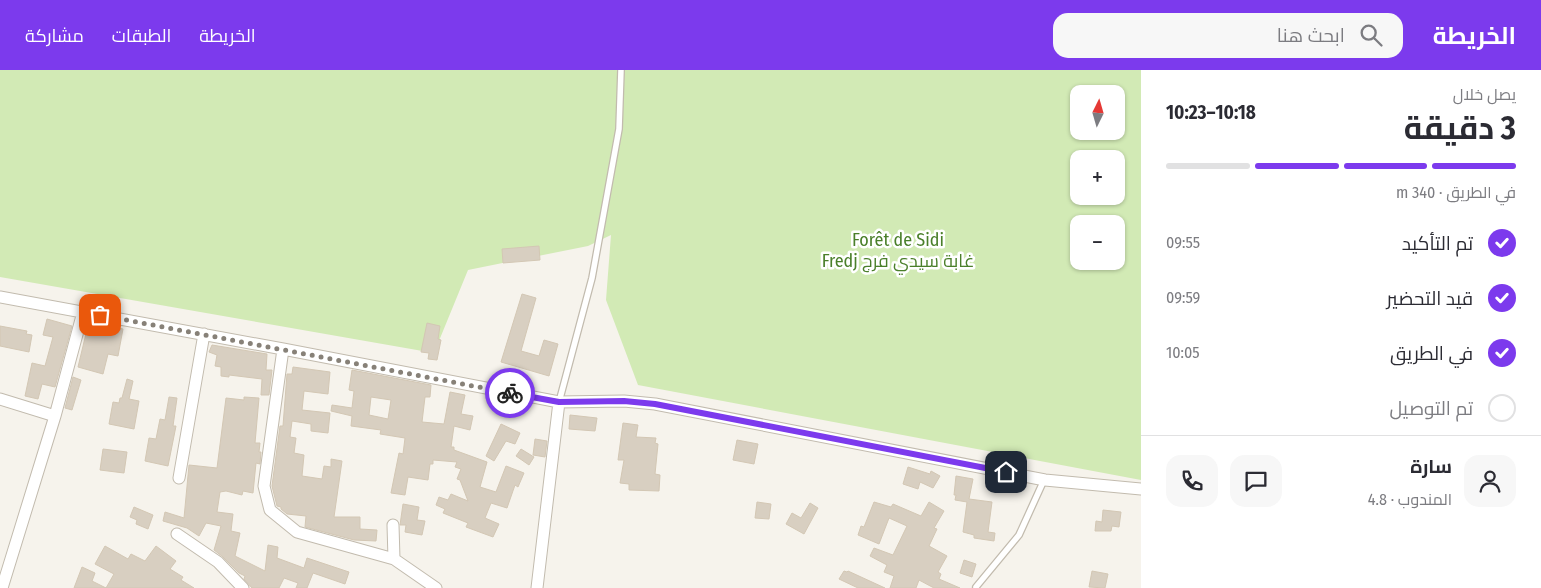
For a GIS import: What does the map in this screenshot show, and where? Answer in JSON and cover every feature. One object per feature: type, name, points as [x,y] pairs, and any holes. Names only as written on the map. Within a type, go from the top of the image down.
[{"type":"street","points":[[0,298],[204,334],[559,402],[624,401],[655,404],[1044,480],[1141,490]]},
{"type":"street","points":[[2,588],[55,416],[83,312]]},
{"type":"street","points":[[179,478],[204,334]]},
{"type":"street","points":[[283,349],[264,486],[270,510],[297,532],[394,559],[436,588]]},
{"type":"street","points":[[0,399],[55,416]]},
{"type":"street","points":[[537,588],[559,402]]},
{"type":"street","points":[[393,525],[394,559]]},
{"type":"street","points":[[177,534],[218,562],[243,588]]},
{"type":"lane","points":[[559,402],[592,278],[618,129],[620,71]]},
{"type":"lane","points":[[976,587],[1019,535],[1044,480]]},
{"type":"green space","name":"Forêt de Sidi Fredj غابة سيدي فرج","points":[[0,70],[1141,70],[1141,480],[638,385],[606,300],[611,235],[588,246],[468,270],[434,353],[0,277]]},
{"type":"building","points":[[539,246],[540,260],[503,263],[502,249]]},
{"type":"building","points":[[522,294],[536,298],[521,351],[539,356],[544,340],[558,344],[549,376],[501,362]]},
{"type":"building","points":[[47,319],[72,326],[55,387],[42,384],[38,399],[25,396],[32,363],[45,366],[53,337],[43,335]]},
{"type":"building","points":[[89,321],[123,329],[118,356],[108,354],[103,374],[78,367]]},
{"type":"building","points":[[427,323],[440,326],[438,339],[441,340],[437,360],[428,359],[429,353],[421,352]]},
{"type":"building","points":[[0,326],[27,331],[26,334],[32,335],[29,352],[0,346]]},
{"type":"building","points":[[212,345],[267,354],[266,370],[272,370],[269,395],[261,395],[262,379],[229,375],[229,377],[221,376],[221,367],[215,366],[217,355],[209,352]]},
{"type":"building","points":[[293,367],[330,372],[328,394],[304,391],[302,410],[330,413],[328,433],[311,431],[311,424],[292,421],[290,437],[296,438],[294,453],[304,455],[302,476],[322,479],[324,466],[331,467],[331,459],[342,461],[334,517],[360,517],[360,529],[377,530],[376,541],[354,540],[305,527],[306,516],[287,514],[281,507],[277,506],[272,486],[280,426],[283,426],[287,374],[292,374]]},
{"type":"building","points":[[352,370],[431,385],[430,397],[425,397],[422,422],[444,424],[450,392],[465,395],[461,414],[473,416],[470,430],[454,426],[451,447],[454,447],[454,450],[487,462],[480,487],[496,492],[506,466],[524,473],[518,487],[515,485],[507,508],[491,503],[485,518],[499,524],[493,537],[466,527],[468,523],[443,513],[445,509],[436,505],[439,497],[448,500],[451,494],[468,501],[460,480],[457,479],[461,469],[455,467],[457,462],[433,460],[433,464],[430,464],[428,480],[408,477],[405,495],[391,493],[399,453],[403,454],[405,438],[380,434],[381,430],[351,426],[352,416],[331,411],[332,405],[352,408],[354,391],[349,390]],"holes":[[[371,397],[391,400],[388,419],[369,415]]]},
{"type":"building","points":[[73,377],[81,380],[72,410],[65,408]]},
{"type":"building","points":[[127,379],[133,381],[129,399],[139,401],[134,429],[109,424],[113,402],[119,403]]},
{"type":"building","points":[[169,397],[177,398],[173,426],[176,426],[168,466],[145,461],[149,438],[156,439],[160,419],[165,420]]},
{"type":"building","points":[[244,397],[259,398],[255,443],[260,443],[260,464],[256,463],[253,493],[243,491],[242,495],[226,491],[220,492],[217,512],[233,514],[231,531],[240,533],[235,556],[265,571],[268,545],[278,547],[277,558],[304,568],[307,558],[349,572],[345,584],[313,573],[307,588],[296,588],[298,583],[284,578],[279,588],[252,588],[244,579],[245,576],[239,573],[214,550],[221,526],[206,523],[199,536],[187,528],[163,521],[165,512],[184,518],[189,465],[217,468],[226,398],[244,400]]},
{"type":"building","points":[[570,415],[597,418],[595,431],[569,429]]},
{"type":"building","points":[[623,423],[638,425],[636,437],[656,438],[655,443],[658,444],[655,474],[660,475],[659,491],[629,490],[629,484],[620,483],[624,460],[618,460]]},
{"type":"building","points":[[501,424],[520,433],[515,444],[506,441],[494,461],[486,456]]},
{"type":"building","points":[[535,439],[547,441],[545,457],[533,455]]},
{"type":"building","points":[[737,440],[758,444],[754,464],[733,460]]},
{"type":"building","points":[[103,449],[127,452],[124,473],[100,470]]},
{"type":"building","points":[[521,449],[534,457],[529,465],[516,456]]},
{"type":"building","points":[[908,467],[930,474],[931,471],[940,476],[933,488],[920,482],[918,489],[903,484]]},
{"type":"building","points":[[956,476],[973,479],[969,499],[992,502],[988,532],[995,533],[994,541],[974,538],[974,535],[963,532],[967,502],[955,500]]},
{"type":"building","points":[[757,502],[771,504],[769,519],[755,518]]},
{"type":"building","points":[[874,502],[891,507],[893,504],[921,516],[929,502],[944,511],[934,528],[937,529],[929,546],[947,556],[938,572],[941,574],[939,579],[960,588],[934,588],[919,580],[916,588],[890,588],[894,576],[884,572],[887,565],[870,556],[874,548],[893,555],[907,526],[889,518],[879,544],[858,535],[861,526],[864,527]]},
{"type":"building","points":[[810,503],[818,508],[804,534],[786,524],[792,513],[801,518]]},
{"type":"building","points":[[403,504],[419,507],[417,520],[425,521],[422,535],[405,532],[406,525],[400,525]]},
{"type":"building","points":[[134,507],[153,515],[148,529],[136,524],[137,520],[130,517]]},
{"type":"building","points":[[1103,510],[1121,512],[1119,527],[1112,526],[1111,531],[1095,531],[1096,521],[1102,522]]},
{"type":"building","points":[[105,546],[128,559],[131,554],[145,561],[156,546],[176,561],[170,569],[183,577],[181,580],[194,588],[106,588],[114,574],[95,564]]},
{"type":"building","points":[[964,560],[976,564],[972,577],[960,573]]},
{"type":"building","points":[[82,567],[95,573],[92,581],[106,588],[74,588]]},
{"type":"building","points":[[844,571],[848,571],[885,588],[858,588],[839,579]]},
{"type":"building","points":[[1092,571],[1108,574],[1105,588],[1089,587]]},
{"type":"way so far","points":[[100,315],[510,393]]},
{"type":"route","points":[[510,393],[559,402],[624,401],[655,404],[1006,472]]}]
